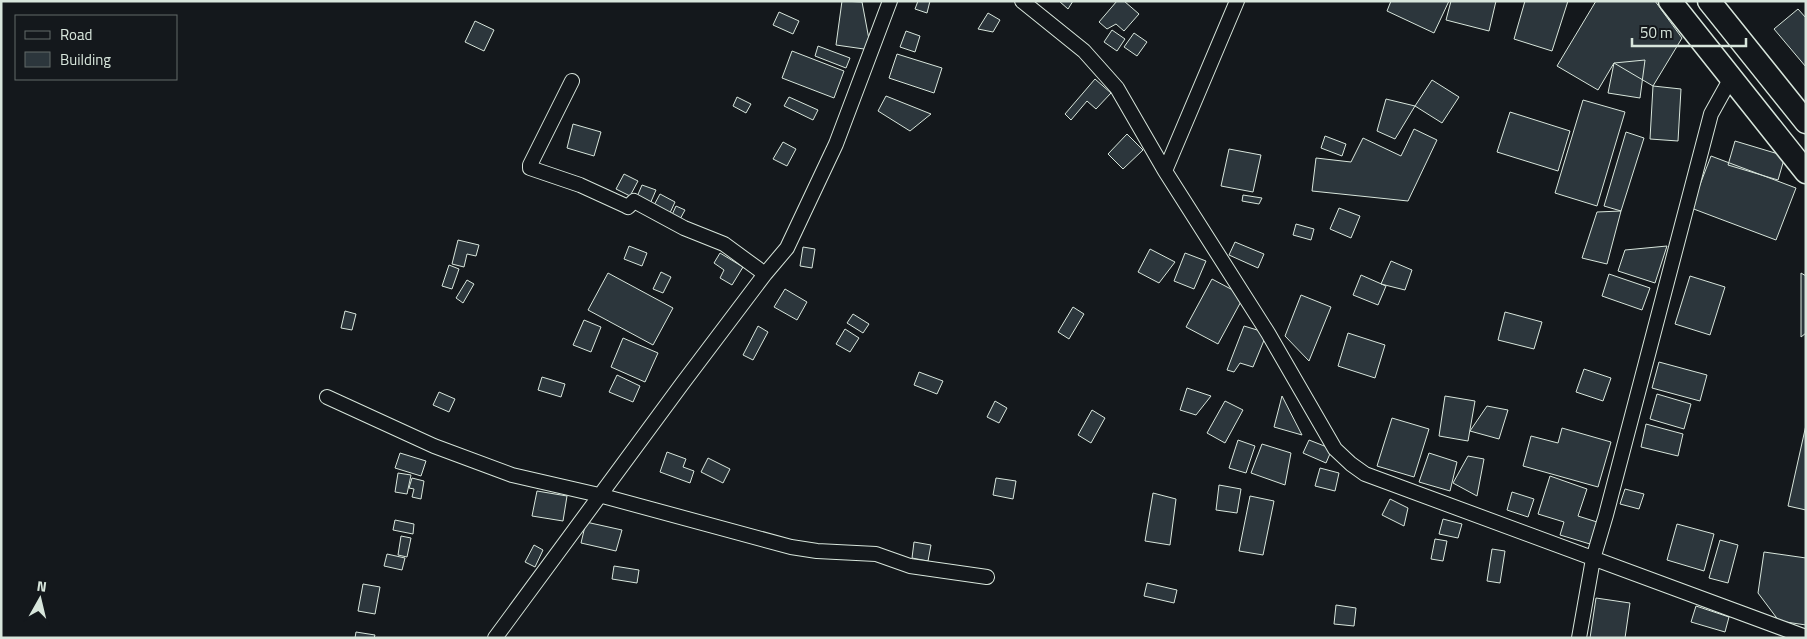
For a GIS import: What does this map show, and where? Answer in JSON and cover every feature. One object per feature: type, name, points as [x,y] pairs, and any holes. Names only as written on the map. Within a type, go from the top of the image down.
[{"type":"highway","points":[[1670,1],[1806,172]]},
{"type":"highway","points":[[1709,1],[1805,121],[1779,138]]},
{"type":"street","points":[[495,638],[765,274],[787,248],[836,144],[890,1]]},
{"type":"street","points":[[1022,1],[1084,51],[1117,88],[1165,171],[1268,333],[1335,448],[1351,464],[1365,474],[1806,637]]},
{"type":"street","points":[[1165,171],[1237,1]]},
{"type":"street","points":[[1579,638],[1593,559],[1711,114],[1731,78]]},
{"type":"street","points":[[572,81],[530,168],[580,185],[626,206],[634,201],[684,228],[724,244],[765,274]]},
{"type":"street","points":[[327,397],[434,446],[512,475],[600,495],[791,547],[817,551],[876,554],[910,566],[987,577]]},
{"type":"building","points":[[842,1],[862,2],[871,50],[836,45]]},
{"type":"building","points":[[918,1],[930,1],[927,13],[915,9]]},
{"type":"building","points":[[1059,1],[1073,1],[1068,9]]},
{"type":"building","points":[[1117,1],[1124,1],[1139,14],[1124,31],[1116,24],[1107,29],[1099,22]]},
{"type":"building","points":[[1391,1],[1449,1],[1434,33],[1387,11]]},
{"type":"building","points":[[1451,1],[1496,1],[1489,31],[1446,20]]},
{"type":"building","points":[[1525,1],[1568,1],[1552,51],[1514,39]]},
{"type":"building","points":[[1596,1],[1655,1],[1682,38],[1653,86],[1614,63],[1598,90],[1557,66]]},
{"type":"building","points":[[1798,9],[1806,18],[1806,67],[1774,29]]},
{"type":"building","points":[[779,12],[799,21],[793,34],[773,25]]},
{"type":"building","points":[[988,13],[1000,20],[993,32],[978,29]]},
{"type":"building","points":[[475,21],[494,30],[484,51],[465,42]]},
{"type":"building","points":[[1112,30],[1125,39],[1117,51],[1104,42]]},
{"type":"building","points":[[906,31],[920,36],[915,52],[900,47]]},
{"type":"building","points":[[1134,33],[1147,42],[1137,56],[1124,47]]},
{"type":"building","points":[[818,46],[850,58],[846,68],[815,56]]},
{"type":"building","points":[[792,51],[844,71],[834,98],[782,78]]},
{"type":"building","points":[[897,54],[942,68],[934,93],[889,78]]},
{"type":"building","points":[[1645,60],[1640,98],[1608,93],[1614,63]]},
{"type":"building","points":[[1095,79],[1111,93],[1096,109],[1087,101],[1071,120],[1065,114]]},
{"type":"building","points":[[1432,80],[1459,97],[1442,123],[1415,106]]},
{"type":"building","points":[[1653,86],[1681,89],[1678,141],[1650,139]]},
{"type":"building","points":[[886,96],[931,114],[910,131],[878,111]]},
{"type":"building","points":[[737,97],[751,104],[746,113],[733,106]]},
{"type":"building","points":[[789,97],[818,110],[813,120],[784,106]]},
{"type":"building","points":[[1386,99],[1415,106],[1395,139],[1377,131]]},
{"type":"building","points":[[1583,100],[1625,112],[1597,206],[1555,193]]},
{"type":"building","points":[[1510,112],[1570,131],[1558,171],[1497,152]]},
{"type":"building","points":[[573,124],[601,132],[594,156],[567,148]]},
{"type":"building","points":[[1414,129],[1437,140],[1408,201],[1312,191],[1316,158],[1351,162],[1363,138],[1401,156]]},
{"type":"building","points":[[1626,132],[1644,138],[1621,211],[1604,206]]},
{"type":"building","points":[[1127,134],[1143,150],[1123,169],[1108,154]]},
{"type":"building","points":[[1325,136],[1346,144],[1342,156],[1321,148]]},
{"type":"building","points":[[1735,141],[1785,156],[1778,180],[1728,165]]},
{"type":"building","points":[[783,142],[796,149],[787,166],[773,159]]},
{"type":"building","points":[[1229,149],[1261,155],[1253,192],[1221,186]]},
{"type":"building","points":[[1711,156],[1796,188],[1776,240],[1691,208]]},
{"type":"building","points":[[624,174],[638,181],[630,196],[616,189]]},
{"type":"building","points":[[642,185],[656,190],[650,204],[636,199]]},
{"type":"building","points":[[660,194],[675,202],[669,215],[653,207]]},
{"type":"building","points":[[1243,195],[1262,198],[1259,204],[1242,201]]},
{"type":"building","points":[[676,206],[685,210],[679,221],[671,217]]},
{"type":"building","points":[[1339,208],[1360,216],[1351,238],[1330,229]]},
{"type":"building","points":[[1621,211],[1607,264],[1582,258],[1597,212]]},
{"type":"building","points":[[1296,224],[1314,229],[1311,240],[1293,235]]},
{"type":"building","points":[[458,240],[479,245],[476,256],[467,254],[464,267],[452,264]]},
{"type":"building","points":[[1235,242],[1264,254],[1258,268],[1229,255]]},
{"type":"building","points":[[629,246],[647,253],[642,266],[624,259]]},
{"type":"building","points":[[1667,246],[1655,283],[1618,271],[1625,250]]},
{"type":"building","points":[[803,247],[815,249],[812,268],[800,266]]},
{"type":"building","points":[[1150,249],[1175,262],[1159,283],[1138,272]]},
{"type":"building","points":[[720,253],[743,267],[732,285],[720,278],[724,270],[714,263]]},
{"type":"building","points":[[1185,253],[1206,261],[1194,289],[1174,281]]},
{"type":"building","points":[[1391,261],[1412,270],[1405,290],[1381,284]]},
{"type":"building","points":[[449,265],[459,269],[452,289],[442,286]]},
{"type":"building","points":[[661,272],[671,277],[663,293],[653,289]]},
{"type":"building","points":[[608,273],[673,308],[653,345],[588,310]]},
{"type":"building","points":[[1801,273],[1806,276],[1806,333],[1801,337]]},
{"type":"building","points":[[1609,274],[1650,288],[1642,310],[1602,296]]},
{"type":"building","points":[[1361,275],[1386,286],[1378,305],[1353,295]]},
{"type":"building","points":[[1690,276],[1725,287],[1710,335],[1675,324]]},
{"type":"building","points":[[1212,279],[1244,296],[1218,344],[1186,327]]},
{"type":"building","points":[[467,280],[474,284],[463,303],[456,298]]},
{"type":"building","points":[[785,289],[807,302],[797,320],[774,307]]},
{"type":"building","points":[[1301,295],[1331,307],[1309,361],[1285,336]]},
{"type":"building","points":[[1073,307],[1084,314],[1069,339],[1058,332]]},
{"type":"building","points":[[345,311],[356,314],[352,330],[341,328]]},
{"type":"building","points":[[1505,312],[1542,322],[1534,349],[1498,340]]},
{"type":"building","points":[[853,314],[869,324],[863,333],[847,323]]},
{"type":"building","points":[[584,320],[601,327],[591,352],[573,345]]},
{"type":"building","points":[[758,326],[768,332],[753,360],[743,355]]},
{"type":"building","points":[[1244,326],[1267,333],[1253,367],[1240,363],[1234,372],[1227,370]]},
{"type":"building","points":[[845,329],[859,338],[850,352],[836,344]]},
{"type":"building","points":[[1348,333],[1385,345],[1375,378],[1338,366]]},
{"type":"building","points":[[623,338],[658,353],[645,382],[611,367]]},
{"type":"building","points":[[1659,362],[1707,375],[1700,401],[1652,388]]},
{"type":"building","points":[[1584,369],[1611,378],[1603,401],[1576,392]]},
{"type":"building","points":[[919,372],[943,381],[937,394],[914,385]]},
{"type":"building","points":[[617,375],[640,386],[633,402],[609,392]]},
{"type":"building","points":[[542,377],[565,384],[561,397],[538,390]]},
{"type":"building","points":[[1187,388],[1211,396],[1196,415],[1180,410]]},
{"type":"building","points":[[439,392],[455,399],[449,412],[433,405]]},
{"type":"building","points":[[1657,394],[1691,404],[1684,429],[1650,419]]},
{"type":"building","points":[[1282,396],[1302,435],[1274,427]]},
{"type":"building","points":[[1445,396],[1475,401],[1468,441],[1439,436]]},
{"type":"building","points":[[995,401],[1007,408],[999,423],[987,417]]},
{"type":"building","points":[[1225,401],[1243,410],[1225,443],[1207,433]]},
{"type":"building","points":[[1487,406],[1508,410],[1499,439],[1470,431]]},
{"type":"building","points":[[1092,410],[1105,418],[1091,443],[1078,435]]},
{"type":"building","points":[[1392,418],[1429,429],[1414,477],[1377,466]]},
{"type":"building","points":[[1646,424],[1683,434],[1678,456],[1641,447]]},
{"type":"building","points":[[1806,425],[1806,510],[1788,506]]},
{"type":"building","points":[[1562,428],[1611,442],[1598,487],[1523,466],[1531,436],[1558,443]]},
{"type":"building","points":[[1238,440],[1255,446],[1246,473],[1229,468]]},
{"type":"building","points":[[1309,440],[1332,449],[1326,463],[1303,453]]},
{"type":"building","points":[[1262,444],[1291,453],[1285,485],[1251,473]]},
{"type":"building","points":[[667,452],[686,459],[683,467],[694,471],[690,483],[660,472]]},
{"type":"building","points":[[400,453],[426,461],[421,476],[395,468]]},
{"type":"building","points":[[1429,453],[1457,462],[1450,491],[1419,482]]},
{"type":"building","points":[[1468,456],[1484,459],[1477,496],[1453,483]]},
{"type":"building","points":[[708,458],[730,469],[723,483],[701,472]]},
{"type":"building","points":[[1320,468],[1339,473],[1335,491],[1315,486]]},
{"type":"building","points":[[398,473],[411,475],[407,494],[395,492]]},
{"type":"building","points":[[1550,476],[1587,489],[1578,516],[1597,522],[1590,544],[1560,535],[1564,522],[1538,514]]},
{"type":"building","points":[[412,478],[424,481],[421,499],[412,497],[414,489],[409,488]]},
{"type":"building","points":[[996,478],[1016,481],[1013,499],[993,495]]},
{"type":"building","points":[[1219,485],[1241,489],[1237,513],[1216,510]]},
{"type":"building","points":[[1625,489],[1644,494],[1639,509],[1620,504]]},
{"type":"building","points":[[537,491],[567,496],[563,521],[532,516]]},
{"type":"building","points":[[1512,492],[1534,499],[1528,517],[1507,510]]},
{"type":"building","points":[[1153,493],[1176,499],[1170,545],[1145,541]]},
{"type":"building","points":[[1250,496],[1274,501],[1263,555],[1239,551]]},
{"type":"building","points":[[1390,499],[1408,508],[1404,526],[1382,515]]},
{"type":"building","points":[[1443,519],[1462,524],[1458,538],[1439,534]]},
{"type":"building","points":[[395,520],[414,524],[413,534],[393,530]]},
{"type":"building","points":[[586,522],[622,530],[616,551],[581,543]]},
{"type":"building","points":[[1677,524],[1714,534],[1704,571],[1667,560]]},
{"type":"building","points":[[401,536],[411,538],[407,557],[398,555]]},
{"type":"building","points":[[1435,539],[1447,541],[1443,561],[1431,559]]},
{"type":"building","points":[[1720,540],[1738,545],[1728,583],[1709,578]]},
{"type":"building","points":[[914,542],[931,545],[928,561],[912,558]]},
{"type":"building","points":[[534,545],[543,550],[535,567],[525,562]]},
{"type":"building","points":[[1492,549],[1505,551],[1500,583],[1487,581]]},
{"type":"building","points":[[1764,552],[1806,558],[1806,625],[1779,621],[1758,593]]},
{"type":"building","points":[[387,554],[405,558],[402,570],[384,566]]},
{"type":"building","points":[[614,566],[639,570],[637,583],[612,579]]},
{"type":"building","points":[[1147,583],[1177,590],[1174,603],[1144,596]]},
{"type":"building","points":[[363,584],[380,587],[375,614],[358,611]]},
{"type":"building","points":[[1596,598],[1630,603],[1625,638],[1590,638]]},
{"type":"building","points":[[1336,605],[1356,608],[1354,626],[1334,624]]},
{"type":"building","points":[[1696,606],[1729,617],[1725,632],[1691,622]]},
{"type":"building","points":[[356,632],[375,635],[374,638],[355,638]]}]
